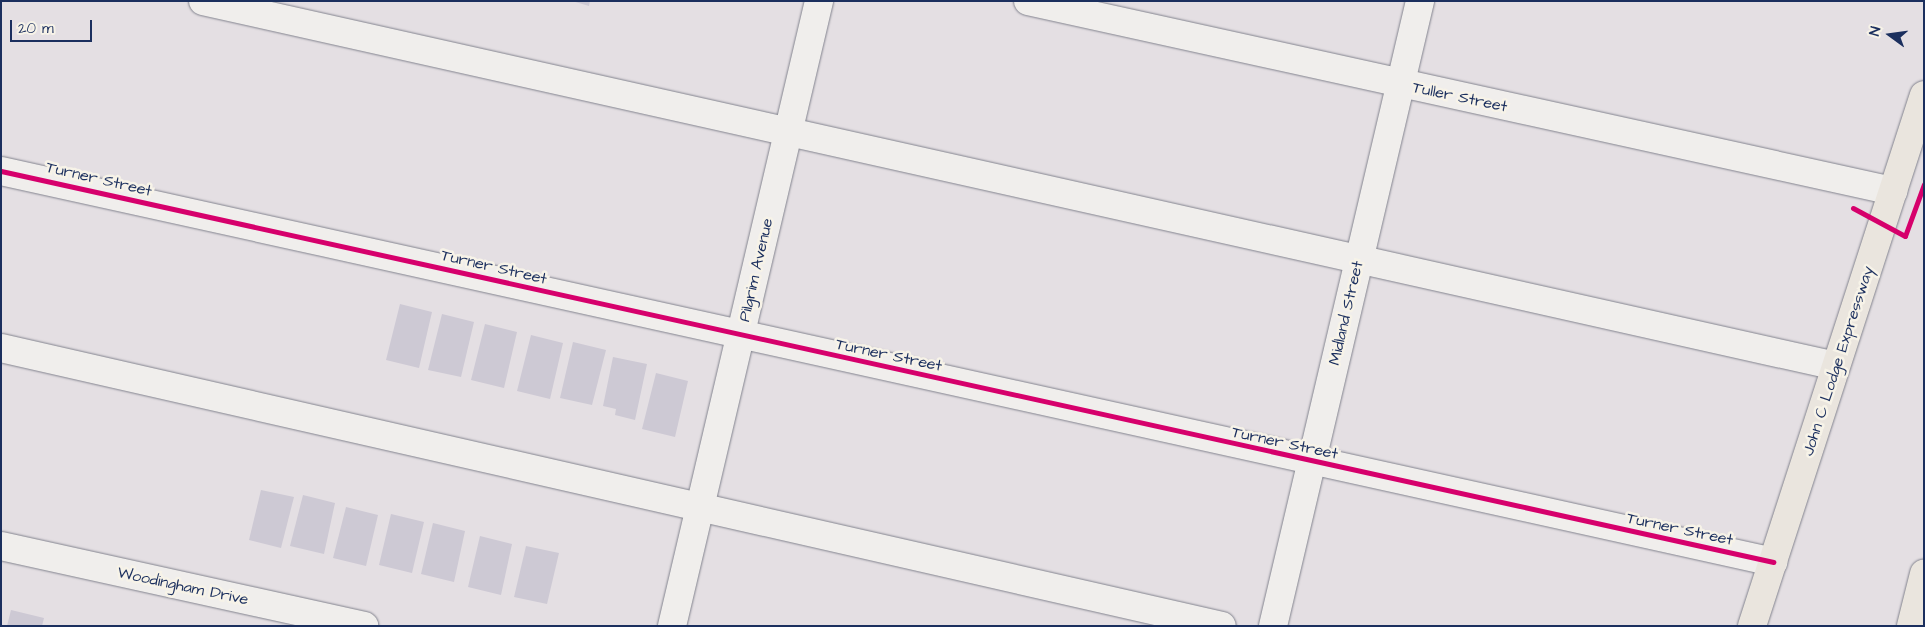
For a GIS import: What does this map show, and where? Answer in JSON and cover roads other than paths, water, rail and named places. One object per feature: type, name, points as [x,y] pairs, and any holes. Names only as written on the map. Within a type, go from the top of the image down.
[{"type":"main road","name":"John C Lodge Expressway","points":[[1752,626],[1924,95]]},
{"type":"main road","points":[[1911,626],[1924,574]]},
{"type":"street","points":[[203,1],[1360,258],[1836,366]]},
{"type":"street","name":"Pilgrim Avenue","points":[[672,626],[820,1]]},
{"type":"street","name":"Tuller Street","points":[[1028,1],[1893,191]]},
{"type":"street","name":"Midland Street","points":[[1273,626],[1420,1]]},
{"type":"street","name":"Turner Street","points":[[1,170],[1773,562]]},
{"type":"street","points":[[1,348],[1222,626]]},
{"type":"street","name":"Woodingham Drive","points":[[1,546],[364,626]]}]
